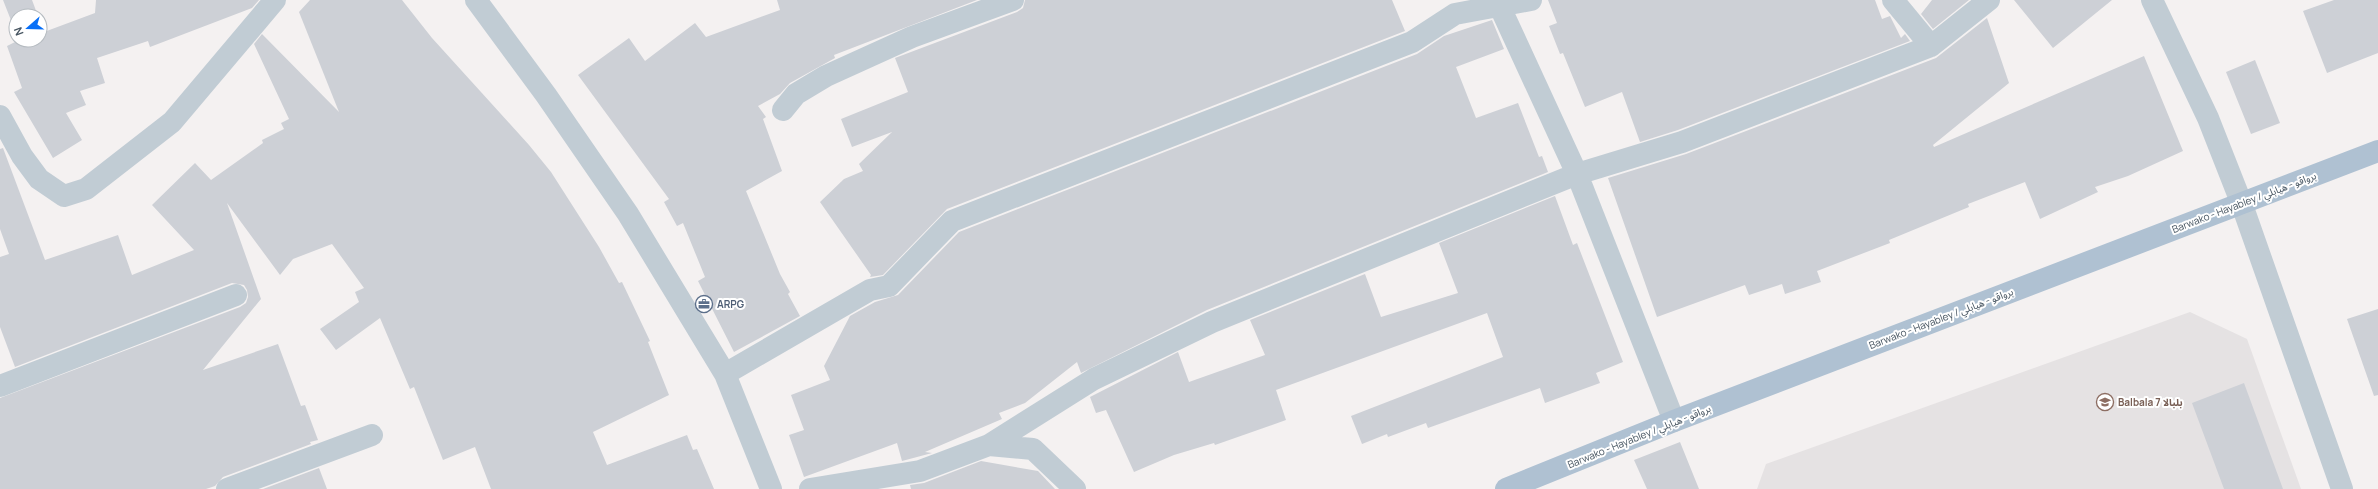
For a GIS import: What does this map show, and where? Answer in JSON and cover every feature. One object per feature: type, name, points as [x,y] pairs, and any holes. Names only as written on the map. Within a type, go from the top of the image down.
[{"type":"main road","name":"Barwako - Hayabley / برواقو - هيابلي","points":[[1506,489],[1539,483],[1674,422],[2241,202],[2378,151]]},
{"type":"street","points":[[0,116],[22,156],[39,179],[64,196],[86,189],[172,122],[275,0]]},
{"type":"street","points":[[476,0],[546,95],[628,214],[725,374],[771,489]]},
{"type":"street","points":[[783,110],[796,94],[826,76],[912,37],[1013,0]]},
{"type":"street","points":[[725,374],[870,290],[889,286],[952,220],[1412,42],[1450,7],[1500,7],[1529,0]]},
{"type":"street","points":[[1893,0],[1931,46]]},
{"type":"street","points":[[810,489],[920,471],[989,445],[1094,379],[1212,322],[1577,174],[1682,142],[1931,46],[1989,0]]},
{"type":"street","points":[[2152,0],[2208,118],[2241,202],[2342,489]]},
{"type":"street","points":[[1500,7],[1577,174],[1674,422]]},
{"type":"street","points":[[0,386],[236,295]]},
{"type":"street","points":[[227,489],[372,435]]},
{"type":"street","points":[[989,445],[1033,448],[1074,489]]},
{"type":"shaded area","name":"Balbala 7 بلبالا","points":[[2190,312],[2247,339],[2301,489],[1757,489],[1766,464]]},
{"type":"building","points":[[3,0],[32,0],[35,8],[8,8],[8,13]]},
{"type":"building","points":[[96,0],[259,0],[252,8],[150,47],[148,41],[97,58],[105,83],[80,91],[86,105],[66,113],[82,140],[53,158],[14,92],[22,88],[7,46],[8,48],[48,48],[48,31],[95,13]]},
{"type":"building","points":[[310,0],[402,0],[432,38],[529,145],[551,172],[599,247],[619,283],[622,282],[650,341],[648,342],[669,395],[593,432],[607,465],[687,435],[693,450],[697,449],[714,489],[491,489],[475,447],[443,460],[414,387],[410,389],[380,318],[336,350],[320,329],[359,302],[355,292],[364,288],[332,244],[293,259],[280,275],[227,203],[261,299],[203,370],[278,344],[301,406],[305,405],[318,440],[223,477],[215,486],[206,489],[0,489],[0,398],[240,307],[246,303],[248,297],[247,290],[244,285],[232,283],[15,367],[0,327],[0,257],[9,254],[0,229],[0,149],[3,148],[45,260],[118,235],[132,275],[194,250],[152,205],[195,163],[211,180],[263,143],[262,140],[284,129],[281,123],[289,119],[254,44],[262,34],[339,112],[299,12]]},
{"type":"building","points":[[777,0],[977,0],[834,55],[835,58],[790,83],[780,94],[758,106],[766,117],[763,119],[782,171],[746,191],[780,274],[790,292],[788,294],[800,316],[734,352],[698,281],[705,277],[683,223],[677,226],[664,202],[669,199],[578,75],[629,38],[645,61],[695,23],[706,37],[780,10]]},
{"type":"building","points":[[1025,0],[1392,0],[1405,31],[947,209],[883,275],[870,277],[871,275],[820,202],[844,179],[863,171],[859,164],[892,132],[852,147],[841,119],[908,92],[895,58],[1017,12],[1023,8]]},
{"type":"building","points":[[1548,0],[1875,0],[1882,19],[1890,16],[1901,38],[1905,34],[1910,41],[1678,130],[1640,142],[1622,92],[1585,107],[1563,53],[1560,54],[1549,26],[1557,23]]},
{"type":"building","points":[[1932,0],[1969,0],[1933,29],[1921,14]]},
{"type":"building","points":[[2014,0],[2112,0],[2053,48]]},
{"type":"building","points":[[2334,0],[2378,0],[2378,53],[2327,73],[2303,11]]},
{"type":"building","points":[[1987,18],[2009,83],[1933,145],[1934,147],[2144,56],[2183,151],[2128,176],[2095,187],[2098,192],[2040,219],[2025,182],[1968,204],[1969,207],[1889,240],[1890,243],[1817,271],[1821,282],[1785,294],[1782,284],[1749,295],[1745,285],[1657,317],[1608,178],[1686,154],[1936,58]]},
{"type":"building","points":[[1492,20],[1504,49],[1456,67],[1476,118],[1518,103],[1539,157],[1542,156],[1548,172],[1207,310],[1081,373],[1077,362],[1025,403],[999,413],[1002,419],[925,452],[932,453],[902,461],[897,443],[804,477],[789,435],[804,430],[791,395],[830,380],[824,366],[850,316],[875,302],[898,295],[959,232],[1417,54],[1444,36]]},
{"type":"building","points":[[2255,60],[2280,123],[2251,134],[2226,72]]},
{"type":"building","points":[[1555,196],[1573,245],[1577,243],[1623,362],[1596,373],[1600,383],[1545,403],[1540,388],[1428,428],[1426,423],[1388,437],[1387,434],[1362,444],[1351,416],[1503,357],[1487,313],[1276,390],[1286,420],[1215,445],[1214,443],[1174,455],[1134,472],[1106,410],[1096,413],[1090,397],[1178,352],[1189,382],[1265,355],[1250,320],[1365,274],[1381,317],[1458,293],[1439,243]]},
{"type":"building","points":[[2378,309],[2378,395],[2374,396],[2347,319]]},
{"type":"building","points":[[2244,383],[2283,489],[2224,489],[2192,403]]},
{"type":"building","points":[[1680,442],[1699,489],[1647,489],[1634,460]]},
{"type":"building","points":[[981,461],[1038,471],[1055,489],[911,489],[910,485],[924,483]]},
{"type":"building","points":[[319,468],[327,489],[263,489]]},
{"type":"place","name":"ARPG","points":[[704,304]]},
{"type":"place","name":"Balbala 7 بلبالا","points":[[2105,402]]}]
